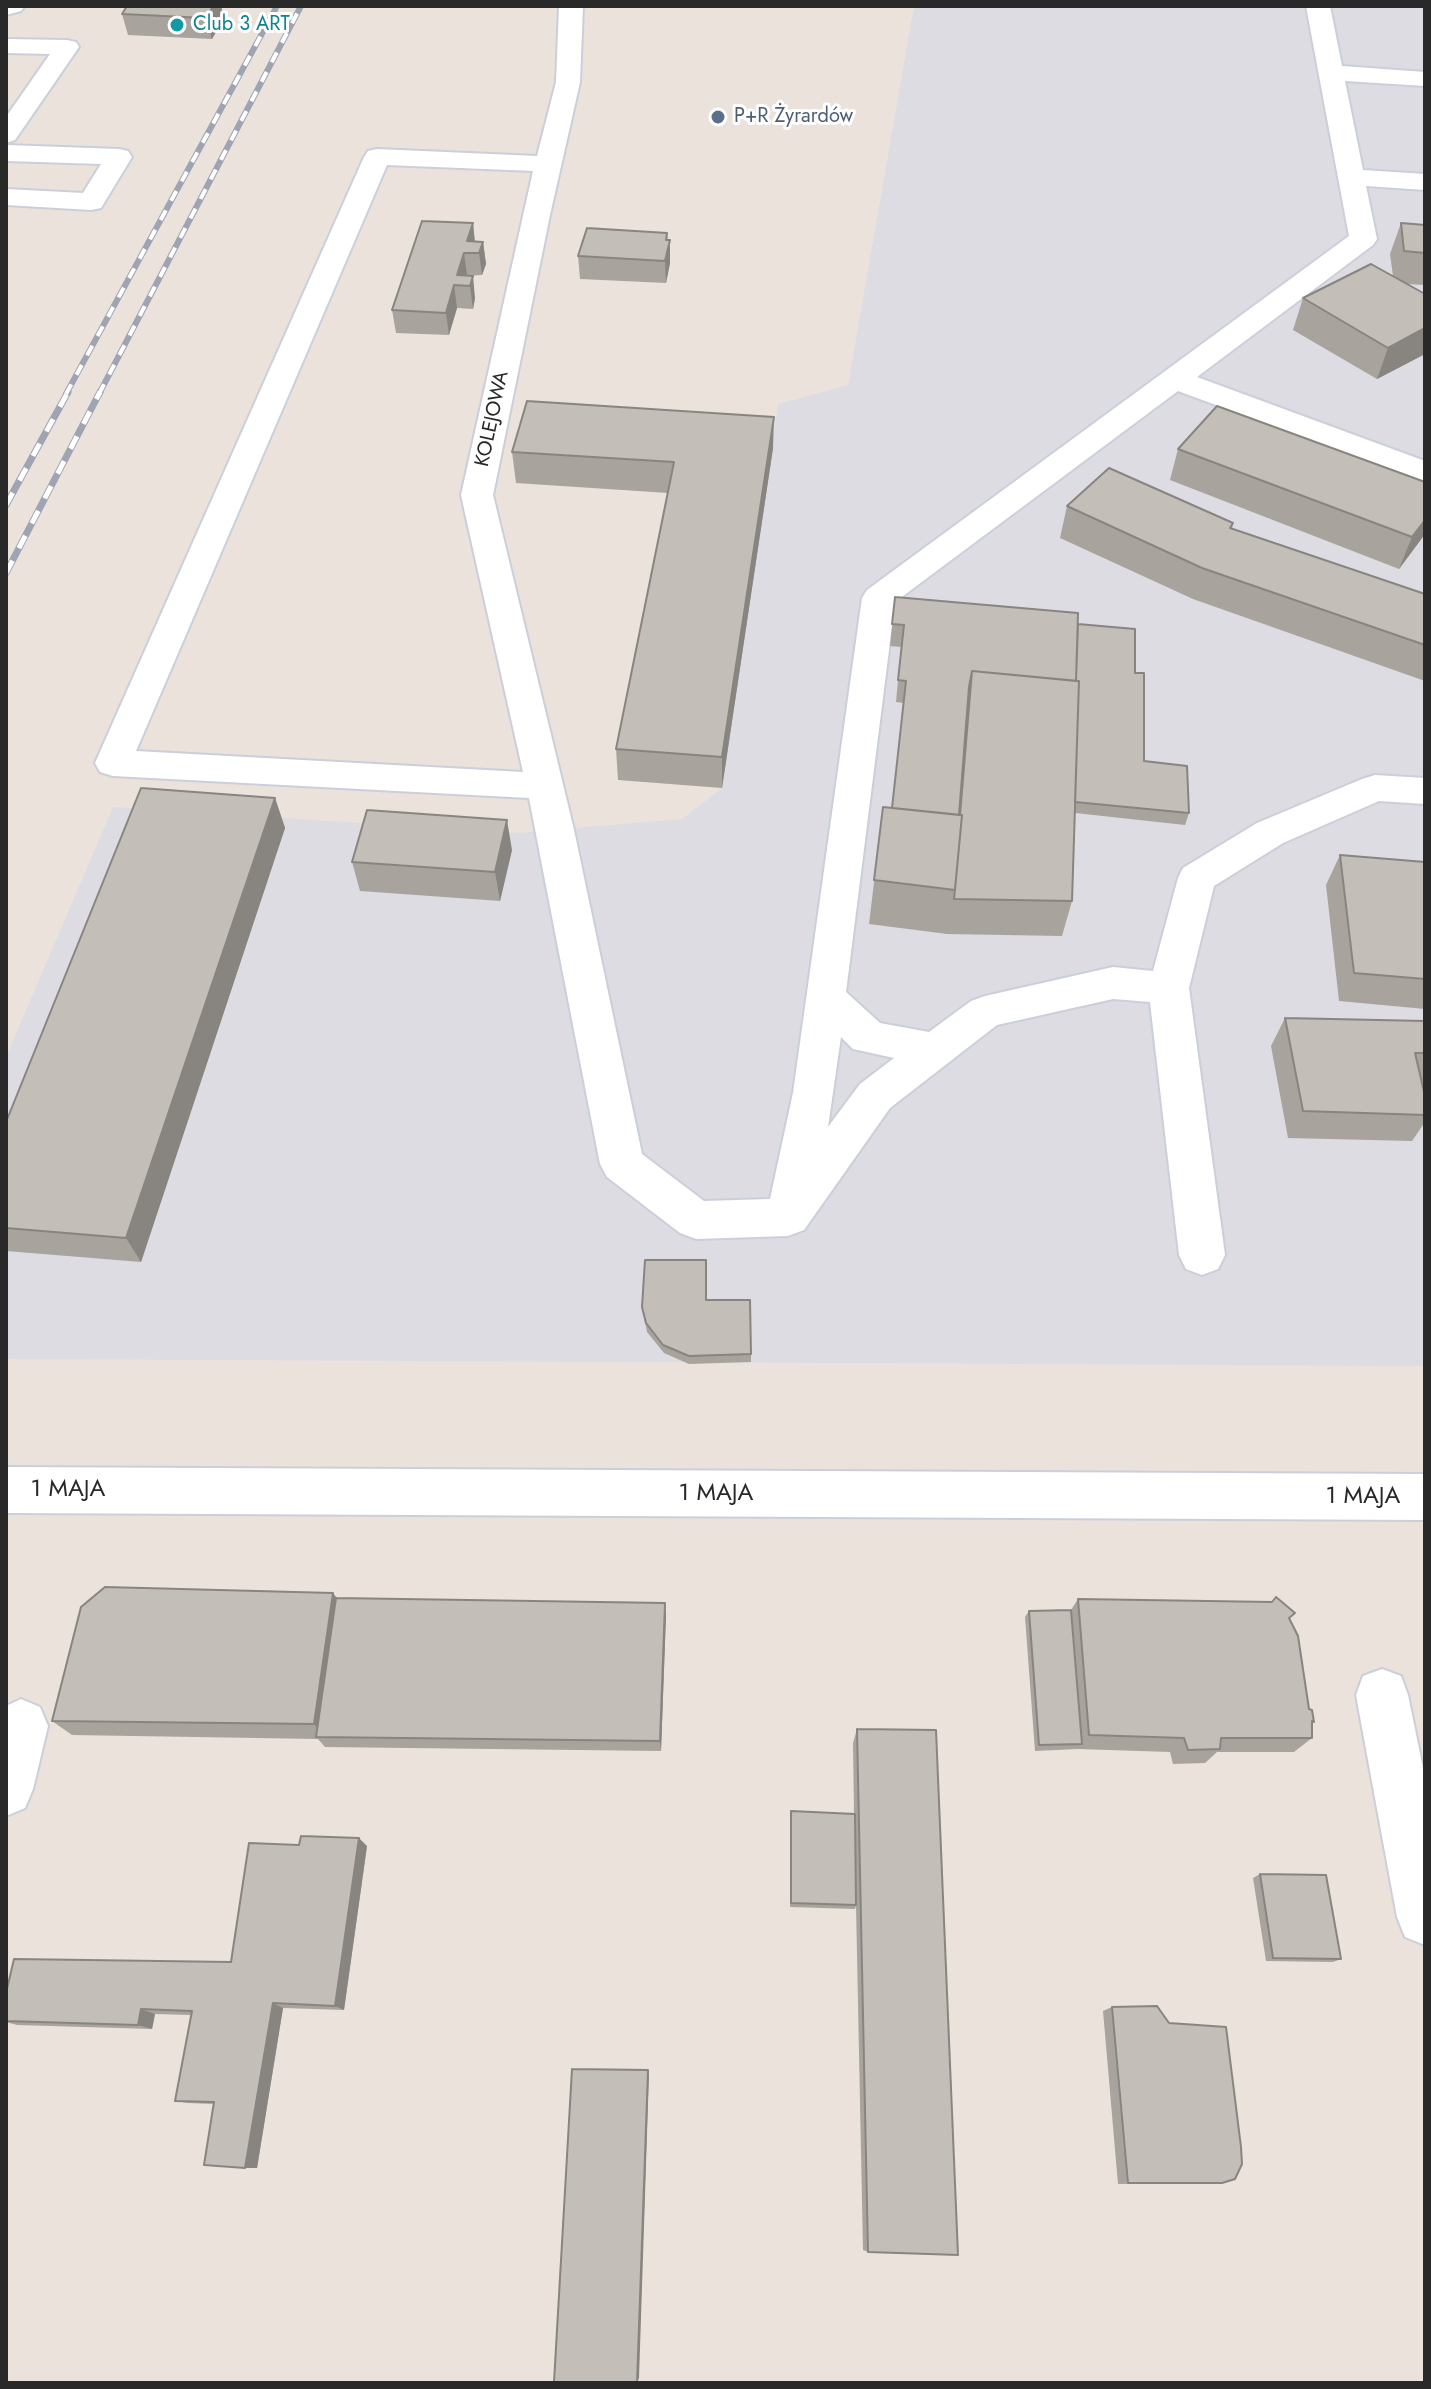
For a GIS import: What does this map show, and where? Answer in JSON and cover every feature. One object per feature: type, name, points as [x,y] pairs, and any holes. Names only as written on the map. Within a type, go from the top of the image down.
[{"type":"street","points":[[6,8],[13,6]]},
{"type":"street","name":"KOLEJOWA","points":[[571,6],[568,82],[477,495],[555,830],[622,1164],[696,1220],[788,1217]]},
{"type":"street","points":[[788,1217],[814,1093],[879,598],[1363,239],[1318,6]]},
{"type":"street","points":[[6,46],[67,47],[6,135]]},
{"type":"street","points":[[1331,73],[1425,79]]},
{"type":"street","points":[[6,153],[119,157],[91,202],[6,197]]},
{"type":"street","points":[[545,786],[113,763],[377,157],[548,164]]},
{"type":"street","points":[[1351,177],[1425,182]]},
{"type":"street","points":[[1175,379],[1425,472]]},
{"type":"street","points":[[1202,1255],[1169,988],[1197,878],[1270,833],[1375,788],[1425,791]]},
{"type":"street","points":[[788,1217],[875,1096],[985,1012],[1113,983],[1169,988]]},
{"type":"street","points":[[825,997],[868,1037],[935,1050]]},
{"type":"street","name":"1 MAJA","points":[[6,1490],[1425,1497]]},
{"type":"street","points":[[1382,1695],[1425,1917]]},
{"type":"street","points":[[6,1789],[21,1726]]},
{"type":"shaded area","points":[[914,6],[1425,6],[1425,1366],[6,1359],[6,1057],[113,807],[517,833],[682,819],[722,788],[778,404],[848,385]]},
{"type":"building","points":[[127,6],[213,6],[206,18],[122,14]]},
{"type":"building","points":[[422,221],[473,223],[467,241],[483,242],[479,253],[464,253],[457,275],[473,276],[470,286],[454,285],[446,313],[392,310]]},
{"type":"building","points":[[1401,223],[1425,225],[1425,253],[1404,251]]},
{"type":"building","points":[[587,228],[667,233],[666,240],[670,240],[665,261],[578,256]]},
{"type":"building","points":[[1371,264],[1425,294],[1425,328],[1388,348],[1303,298]]},
{"type":"building","points":[[527,401],[774,417],[722,757],[616,749],[674,462],[512,452]]},
{"type":"building","points":[[1217,406],[1425,482],[1425,520],[1412,537],[1178,449]]},
{"type":"building","points":[[1109,468],[1233,523],[1230,528],[1425,594],[1425,645],[1202,568],[1067,506]]},
{"type":"building","points":[[895,597],[1078,613],[1076,681],[972,671],[959,815],[892,808],[906,681],[898,680],[904,625],[892,624]]},
{"type":"building","points":[[1078,624],[1135,629],[1135,673],[1144,673],[1144,761],[1187,766],[1189,813],[1075,802]]},
{"type":"building","points":[[972,671],[1079,681],[1072,901],[954,899]]},
{"type":"building","points":[[141,788],[275,798],[126,1238],[6,1228],[6,1122]]},
{"type":"building","points":[[883,807],[962,815],[955,890],[874,880]]},
{"type":"building","points":[[367,810],[507,820],[495,872],[352,862]]},
{"type":"building","points":[[1340,855],[1425,862],[1425,979],[1354,973]]},
{"type":"building","points":[[1285,1018],[1425,1021],[1425,1053],[1415,1053],[1425,1096],[1425,1115],[1303,1111]]},
{"type":"building","points":[[645,1260],[706,1260],[706,1300],[750,1300],[751,1354],[689,1356],[663,1345],[646,1323],[642,1307]]},
{"type":"building","points":[[105,1587],[333,1593],[314,1724],[52,1721],[81,1607]]},
{"type":"building","points":[[1276,1597],[1295,1613],[1289,1618],[1298,1636],[1309,1709],[1312,1710],[1314,1722],[1312,1738],[1221,1738],[1220,1749],[1188,1750],[1184,1738],[1089,1735],[1078,1599],[1272,1602]]},
{"type":"building","points":[[336,1598],[665,1603],[660,1741],[316,1737]]},
{"type":"building","points":[[1071,1610],[1082,1744],[1039,1745],[1029,1611]]},
{"type":"building","points":[[857,1729],[936,1730],[958,2255],[868,2252]]},
{"type":"building","points":[[791,1811],[855,1814],[856,1905],[791,1903]]},
{"type":"building","points":[[301,1836],[359,1838],[335,2006],[273,2003],[245,2168],[204,2165],[214,2102],[175,2101],[192,2011],[141,2009],[138,2025],[6,2021],[6,1993],[14,1959],[231,1962],[249,1843],[299,1845]]},
{"type":"building","points":[[1260,1874],[1326,1875],[1341,1959],[1273,1958]]},
{"type":"building","points":[[1157,2006],[1169,2023],[1226,2027],[1241,2147],[1242,2164],[1235,2179],[1222,2183],[1128,2183],[1112,2007]]},
{"type":"building","points":[[572,2069],[648,2070],[637,2383],[554,2382]]},
{"type":"railway","points":[[66,394],[277,6]]},
{"type":"railway","points":[[99,394],[301,6]]},
{"type":"railway","points":[[6,505],[68,392]]},
{"type":"railway","points":[[6,573],[100,392]]},
{"type":"place","name":"Club 3 ART","points":[[177,25]]},
{"type":"place","name":"P+R Żyrardów","points":[[718,117]]}]
